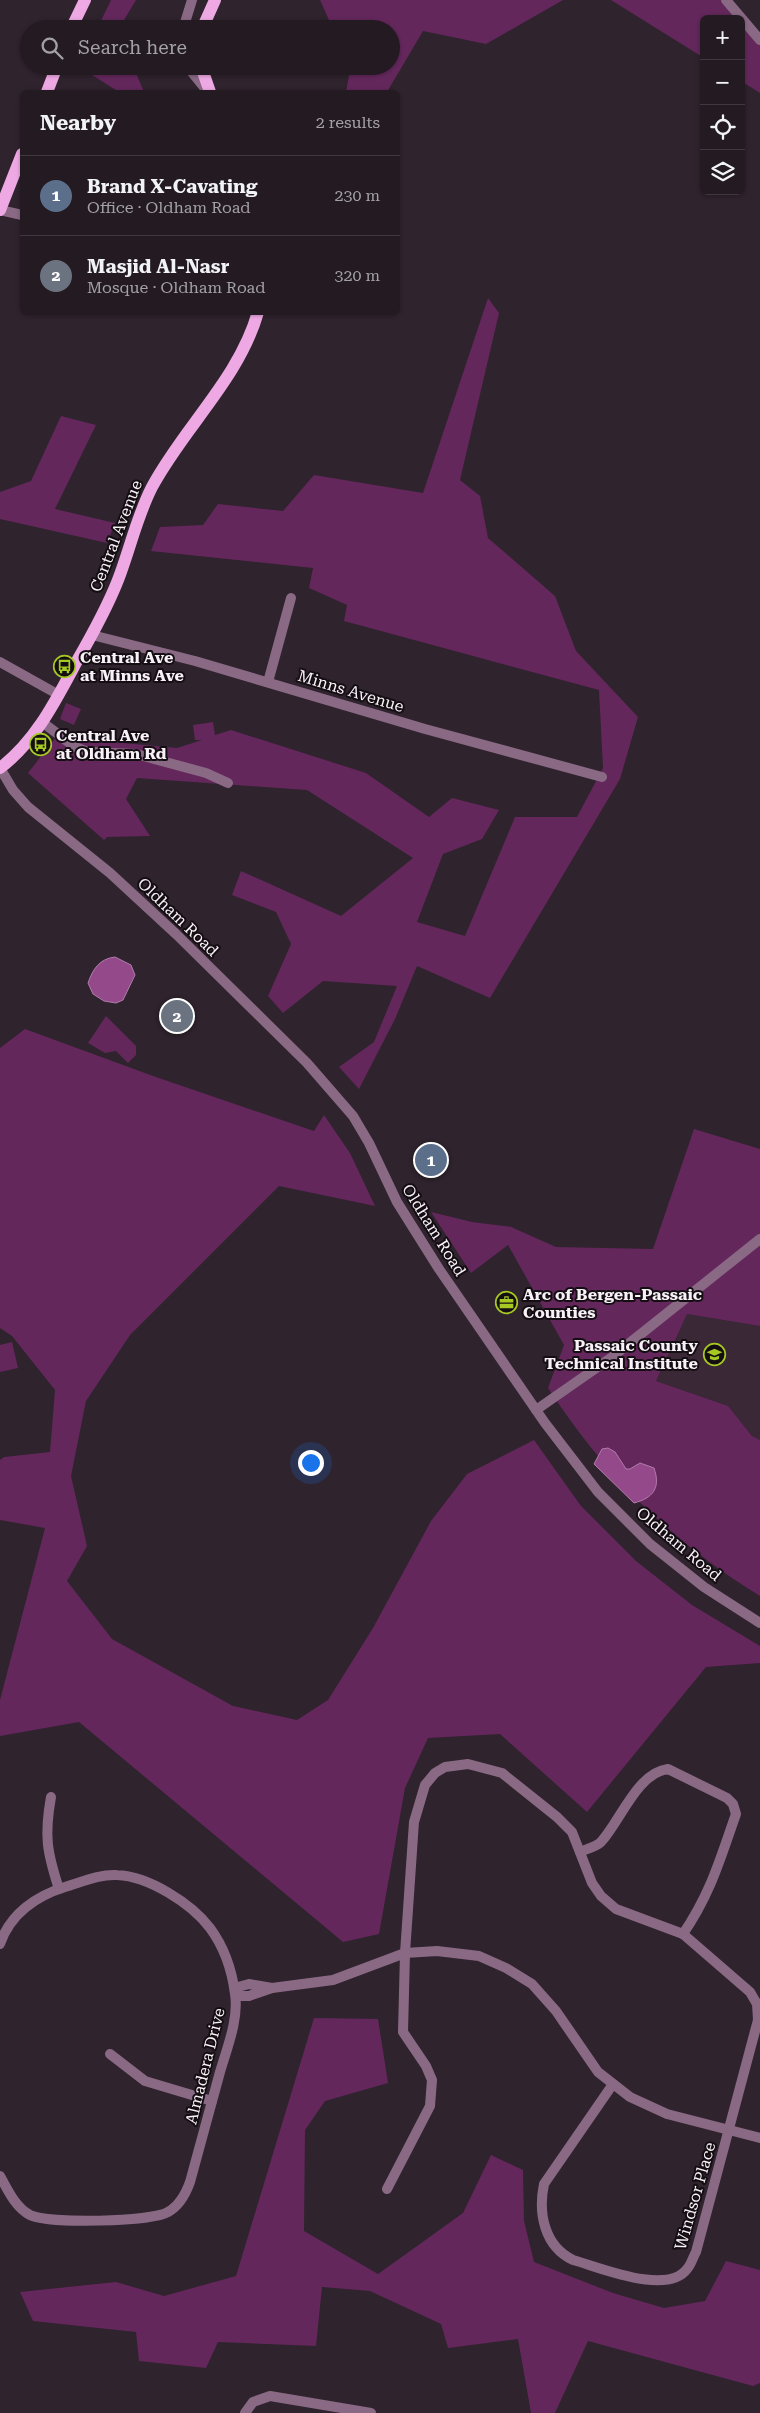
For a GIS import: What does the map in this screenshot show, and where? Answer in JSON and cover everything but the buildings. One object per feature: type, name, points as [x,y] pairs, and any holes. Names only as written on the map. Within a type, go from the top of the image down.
[{"type":"main road","points":[[75,20],[85,0]]},
{"type":"main road","points":[[206,20],[215,0]]},
{"type":"main road","points":[[47,90],[53,75]]},
{"type":"main road","points":[[202,75],[208,90]]},
{"type":"main road","points":[[0,210],[20,159]]},
{"type":"main road","name":"Central Avenue","points":[[0,768],[29,740],[59,695],[92,635],[118,580],[152,488],[171,456],[237,362],[251,335],[256,315]]},
{"type":"street","points":[[186,20],[192,0]]},
{"type":"street","points":[[726,0],[760,40]]},
{"type":"street","points":[[195,75],[207,90]]},
{"type":"street","points":[[0,210],[20,215]]},
{"type":"street","points":[[268,682],[291,598]]},
{"type":"street","name":"Minns Avenue","points":[[92,635],[268,682],[425,729],[602,777]]},
{"type":"street","points":[[0,662],[59,695]]},
{"type":"street","points":[[42,722],[75,747],[88,752],[136,754],[206,773],[228,783]]},
{"type":"street","name":"Oldham Road","points":[[0,768],[13,790],[28,807],[110,873],[176,934],[307,1063],[353,1116],[370,1143],[397,1202],[440,1269],[536,1410],[598,1492],[650,1544],[704,1587],[760,1623]]},
{"type":"street","points":[[536,1410],[612,1356],[760,1239]]},
{"type":"street","points":[[387,2189],[430,2106],[432,2088],[426,2066],[403,2032],[405,1953],[414,1822],[425,1784],[435,1773],[445,1767],[468,1764],[502,1773],[572,1832],[592,1883],[601,1896],[616,1909],[683,1934],[750,1992],[757,2004],[758,2020],[729,2129]]},
{"type":"street","points":[[580,1852],[599,1844],[646,1778],[658,1770],[668,1768],[727,1798],[733,1804],[736,1814],[710,1888],[701,1908],[683,1934]]},
{"type":"street","points":[[51,1797],[46,1821],[46,1843],[59,1889]]},
{"type":"street","name":"Almadera Drive","points":[[0,1944],[8,1926],[24,1908],[43,1895],[94,1878],[116,1874],[149,1881],[161,1888],[210,1928],[228,1962],[235,1992],[234,2021],[187,2192],[168,2212],[144,2218],[44,2219],[28,2214],[22,2209],[0,2176]]},
{"type":"street","points":[[235,1992],[239,1996],[249,1996],[272,1988],[333,1980],[405,1953],[437,1950],[467,1953],[492,1961],[520,1976],[549,2001],[598,2072],[636,2101],[652,2109],[760,2138]]},
{"type":"street","points":[[110,2054],[145,2082],[212,2101]]},
{"type":"street","name":"Windsor Place","points":[[613,2084],[544,2184],[540,2202],[541,2215],[551,2239],[561,2254],[573,2260],[651,2281],[679,2276],[687,2270],[696,2252],[729,2129]]},
{"type":"street","points":[[245,2413],[253,2402],[270,2396],[371,2413]]},
{"type":"shaded area","points":[[111,0],[136,0],[124,20],[101,20]]},
{"type":"shaded area","points":[[320,0],[563,0],[486,44],[423,31],[400,70],[400,20],[329,20]]},
{"type":"shaded area","points":[[611,0],[722,0],[739,15],[700,15],[700,56]]},
{"type":"shaded area","points":[[745,20],[760,33],[760,93],[745,84]]},
{"type":"shaded area","points":[[92,75],[137,75],[143,90],[116,90]]},
{"type":"shaded area","points":[[349,75],[397,75],[388,90],[346,90]]},
{"type":"shaded area","points":[[488,298],[499,313],[460,480],[480,496],[488,538],[555,596],[576,651],[638,717],[620,779],[490,998],[417,966],[395,1019],[359,1089],[339,1067],[374,1042],[397,986],[323,981],[283,1013],[268,996],[291,944],[276,912],[232,895],[241,871],[341,916],[413,858],[307,790],[137,778],[126,799],[150,836],[107,837],[104,840],[28,773],[60,732],[69,738],[177,748],[202,740],[195,740],[193,725],[213,722],[215,735],[231,730],[366,773],[429,817],[452,798],[499,810],[482,839],[443,854],[417,922],[465,936],[515,817],[577,817],[603,768],[599,690],[344,621],[347,605],[309,588],[313,568],[151,551],[160,527],[203,525],[218,504],[283,511],[314,475],[423,493]]},
{"type":"shaded area","points":[[61,416],[96,425],[55,509],[115,523],[107,543],[0,519],[0,492],[31,481]]},
{"type":"shaded area","points":[[66,703],[81,709],[74,725],[60,719]]},
{"type":"shaded area","points":[[115,957],[131,965],[135,975],[123,1000],[116,1003],[104,1001],[93,994],[88,983],[92,973],[101,962]]},
{"type":"shaded area","points":[[106,1016],[136,1046],[136,1055],[128,1063],[116,1051],[105,1053],[88,1043]]},
{"type":"shaded area","points":[[25,1029],[153,1076],[314,1131],[324,1115],[350,1153],[375,1206],[279,1186],[130,1335],[86,1401],[71,1476],[87,1546],[67,1581],[112,1639],[233,1706],[297,1720],[328,1700],[373,1628],[431,1521],[467,1474],[534,1440],[581,1506],[636,1561],[692,1605],[760,1646],[760,1663],[706,1667],[587,1812],[500,1734],[428,1738],[405,1788],[379,1934],[343,1942],[79,1722],[0,1736],[0,1700],[45,1528],[0,1520],[0,1460],[4,1457],[50,1452],[55,1390],[12,1336],[0,1328],[0,1048]]},
{"type":"shaded area","points":[[694,1129],[760,1149],[760,1326],[687,1314],[656,1381],[728,1406],[752,1436],[760,1440],[760,1596],[727,1575],[668,1529],[617,1478],[570,1420],[548,1388],[564,1345],[508,1245],[471,1273],[431,1212],[472,1222],[511,1227],[556,1247],[653,1249]]},
{"type":"shaded area","name":"Passaic County Technical Institute","points":[[686,1314],[760,1326],[760,1440],[752,1436],[728,1406],[656,1381]]},
{"type":"shaded area","points":[[12,1342],[18,1368],[0,1372],[0,1345]]},
{"type":"shaded area","points":[[608,1448],[615,1452],[626,1469],[630,1469],[640,1463],[654,1468],[656,1487],[651,1495],[634,1503],[594,1464],[602,1449]]},
{"type":"shaded area","points":[[314,2018],[378,2019],[388,2083],[325,2101],[305,2130],[304,2231],[378,2274],[463,2213],[491,2155],[523,2170],[524,2221],[534,2262],[613,2293],[664,2308],[705,2301],[726,2261],[760,2270],[760,2383],[753,2386],[588,2341],[555,2413],[531,2413],[518,2339],[448,2348],[441,2324],[370,2291],[322,2287],[316,2346],[218,2342],[206,2368],[139,2361],[136,2332],[33,2321],[20,2292],[116,2282],[164,2296],[236,2276]]},
{"type":"place","name":"Central Ave at Minns Ave","points":[[64,666]]},
{"type":"place","name":"Central Ave at Oldham Rd","points":[[40,744]]},
{"type":"place","name":"Masjid Al-Nasr","points":[[177,1016]]},
{"type":"place","name":"Brand X-Cavating","points":[[431,1160]]},
{"type":"place","name":"Arc of Bergen-Passaic Counties","points":[[507,1303]]},
{"type":"place","name":"Passaic County Technical Institute","points":[[714,1354]]}]
